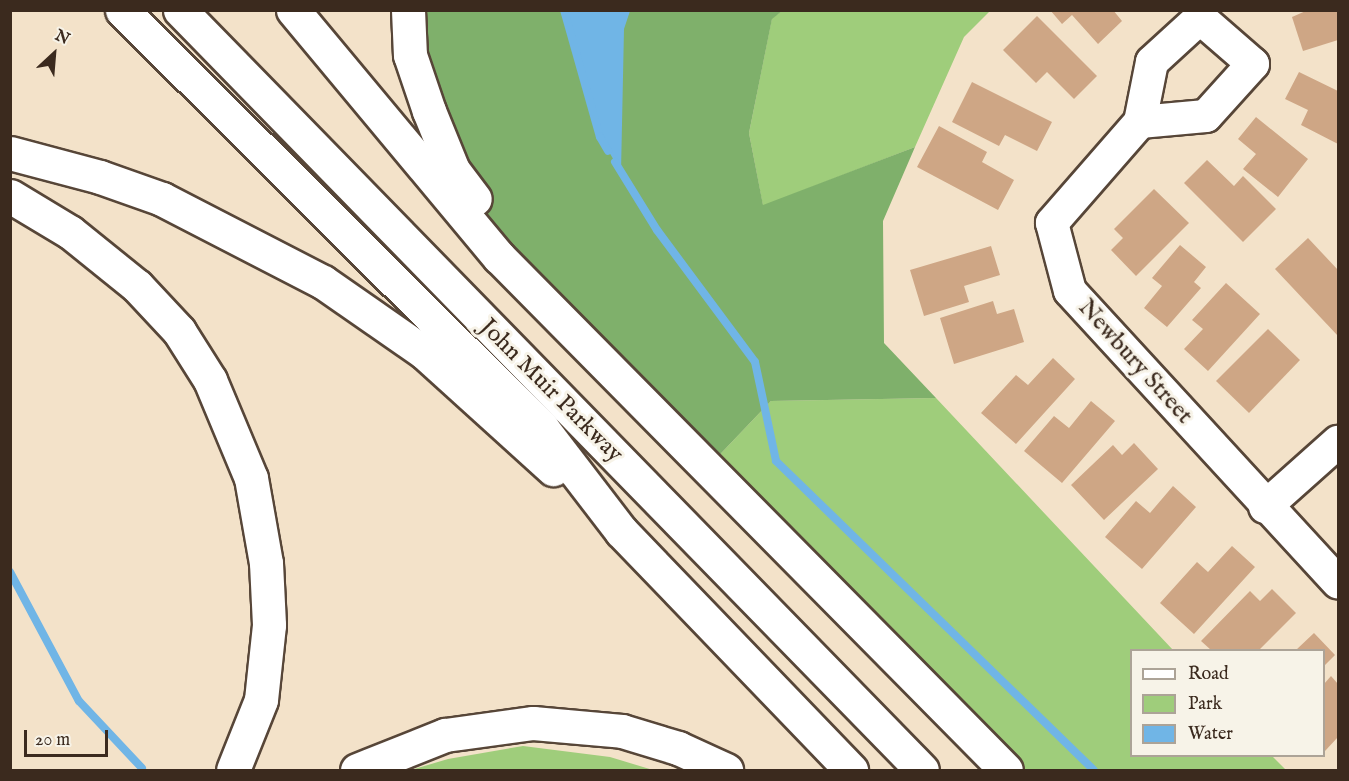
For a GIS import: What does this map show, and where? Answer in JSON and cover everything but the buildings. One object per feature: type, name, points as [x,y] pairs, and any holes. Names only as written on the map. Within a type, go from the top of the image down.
[{"type":"highway","name":"John Muir Parkway","points":[[122,10],[542,428],[621,531],[851,771]]},
{"type":"highway","name":"John Muir Parkway","points":[[180,10],[922,771]]},
{"type":"highway","points":[[293,10],[499,258],[1006,771]]},
{"type":"highway","points":[[408,10],[410,55],[453,170],[565,325]]},
{"type":"highway","points":[[10,153],[100,177],[162,200],[323,282],[415,346],[474,394],[621,531]]},
{"type":"highway","points":[[10,196],[70,232],[137,286],[179,331],[210,380],[251,478],[266,563],[269,625],[261,700],[233,771]]},
{"type":"highway","points":[[357,771],[445,735],[533,723],[622,731],[678,748],[726,771]]},
{"type":"street","name":"Newbury Street","points":[[1140,122],[1052,223],[1070,291],[1265,507],[1338,582]]},
{"type":"street","points":[[1265,507],[1338,442]]},
{"type":"green space","points":[[408,11],[782,11],[772,19],[749,133],[763,205],[915,147],[883,221],[884,343],[936,398],[771,401],[707,468],[565,325],[453,170]]},
{"type":"green space","points":[[782,11],[990,11],[964,37],[915,147],[763,206],[749,133],[772,18]]},
{"type":"green space","points":[[936,398],[1172,649],[1130,649],[1130,757],[1273,757],[1286,770],[1006,770],[707,468],[771,401]]},
{"type":"green space","points":[[523,746],[610,757],[653,770],[411,770],[448,759]]},
{"type":"water","points":[[564,11],[630,11],[624,29],[621,172],[600,137]]},
{"type":"waterway","points":[[564,10],[600,137],[608,151]]},
{"type":"waterway","points":[[615,162],[657,230],[755,362],[776,461],[1094,770]]},
{"type":"waterway","points":[[10,572],[79,701],[142,768]]}]
